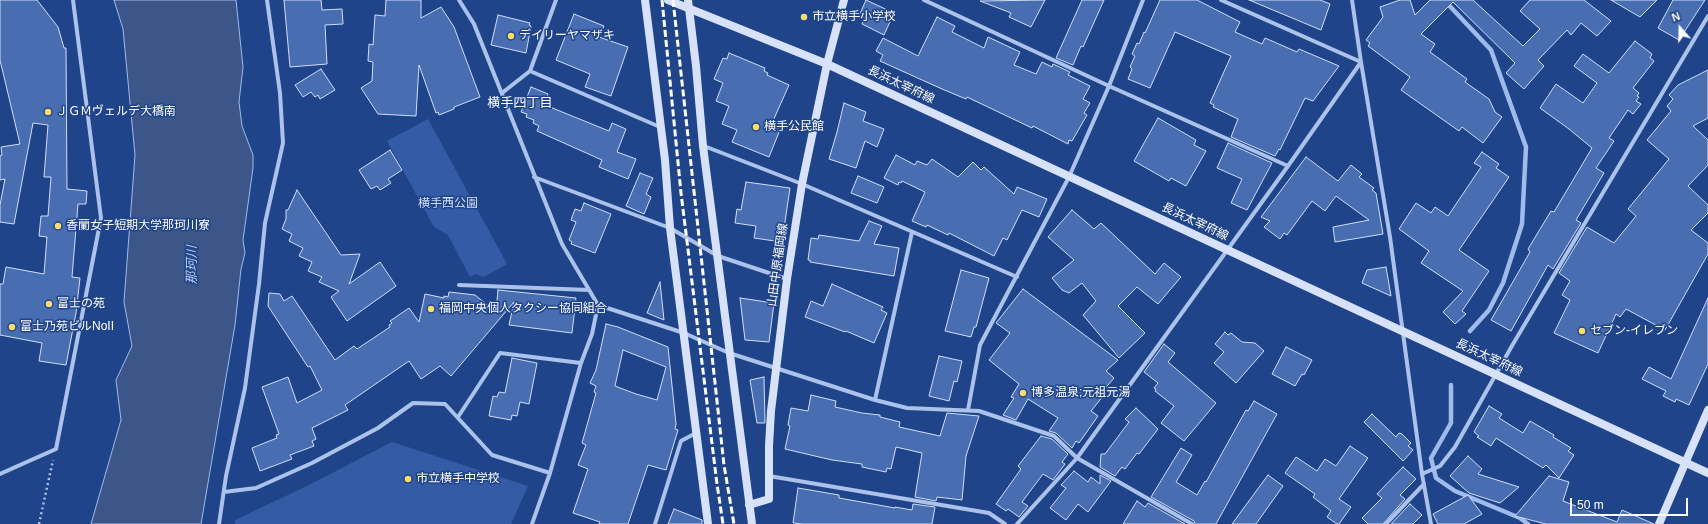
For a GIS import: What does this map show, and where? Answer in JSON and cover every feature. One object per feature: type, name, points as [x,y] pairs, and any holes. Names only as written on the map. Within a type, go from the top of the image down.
[{"type":"street","points":[[0,474],[56,449],[101,218],[73,0]]},
{"type":"street","points":[[219,524],[244,388],[259,284],[265,223],[283,143],[280,93],[267,0]]},
{"type":"street","points":[[459,0],[474,24],[562,244],[598,305],[684,333],[729,353],[875,400],[907,408],[979,411],[1054,436],[1077,458],[1192,524]]},
{"type":"street","points":[[502,93],[530,71],[556,0]]},
{"type":"street","points":[[645,0],[670,228],[708,524]]},
{"type":"street","name":"長浜太宰府線","points":[[668,0],[688,4],[827,64],[1708,474]]},
{"type":"street","name":"山田中原福岡線","points":[[749,505],[768,499],[769,446],[776,368],[787,279],[802,184],[827,64],[844,0]]},
{"type":"street","points":[[924,0],[1109,86],[1288,166]]},
{"type":"street","points":[[968,410],[980,345],[1069,177],[1109,86],[1143,0]]},
{"type":"street","points":[[1221,0],[1361,62]]},
{"type":"street","points":[[1352,0],[1390,237],[1424,473],[1424,484],[1431,524]]},
{"type":"street","points":[[688,4],[696,66],[702,146],[718,256],[729,353],[752,524]]},
{"type":"street","points":[[1424,473],[1440,466],[1455,447],[1497,375],[1513,344],[1708,16]]},
{"type":"street","points":[[1017,524],[1077,458],[1288,166],[1361,62]]},
{"type":"street","points":[[530,71],[660,127]]},
{"type":"street","points":[[702,146],[802,184],[1017,277]]},
{"type":"street","points":[[534,177],[670,228],[718,256],[787,279]]},
{"type":"street","points":[[875,400],[912,232]]},
{"type":"street","points":[[459,286],[589,290]]},
{"type":"street","points":[[532,524],[550,472],[581,363],[592,334],[598,305]]},
{"type":"street","points":[[458,417],[500,353],[581,363]]},
{"type":"street","points":[[224,492],[256,488],[312,463],[378,428],[413,403],[445,404],[492,455],[550,472]]},
{"type":"street","points":[[1659,524],[1708,410]]},
{"type":"street","points":[[654,524],[681,441],[696,433]]},
{"type":"street","points":[[769,476],[989,513],[1005,524]]},
{"type":"street","points":[[1386,524],[1424,484]]},
{"type":"path","points":[[39,524],[56,449]]},
{"type":"green space","name":"横手西公園","points":[[428,119],[507,264],[484,277],[476,274],[470,277],[448,235],[434,227],[387,141]]},
{"type":"green space","name":"市立横手中学校","points":[[392,442],[528,486],[511,524],[235,524],[235,520],[307,486]]},
{"type":"water","name":"那珂川","points":[[114,0],[236,0],[243,67],[239,102],[242,126],[253,155],[253,168],[243,240],[245,253],[241,269],[235,325],[201,524],[91,524],[121,420],[116,380],[132,346],[124,302],[135,155],[123,29]]},
{"type":"building","points":[[0,0],[37,0],[58,27],[64,48],[66,48],[67,189],[87,191],[86,204],[78,204],[72,277],[80,278],[76,313],[66,365],[39,361],[42,343],[0,335],[0,284],[3,284],[6,267],[44,274],[47,237],[39,236],[41,216],[48,216],[51,177],[44,177],[48,125],[33,123],[14,224],[0,222],[0,205],[5,179],[0,180],[0,156],[2,155],[1,147],[20,144],[0,60]]},
{"type":"building","points":[[284,0],[321,0],[322,10],[342,9],[343,24],[325,25],[327,64],[290,67]]},
{"type":"building","points":[[386,0],[421,0],[421,18],[441,7],[454,27],[480,97],[454,107],[454,109],[439,115],[438,112],[436,113],[419,65],[416,116],[378,114],[361,88],[372,81],[373,62],[368,61],[369,44],[373,45],[375,15],[385,16]]},
{"type":"building","points":[[866,0],[894,13],[884,35],[862,24],[865,18],[859,16]]},
{"type":"building","points":[[1045,0],[1031,27],[1009,17],[1011,13],[980,1]]},
{"type":"building","points":[[1082,0],[1104,0],[1083,47],[1081,46],[1073,65],[1056,58]]},
{"type":"building","points":[[1160,0],[1197,0],[1240,22],[1235,32],[1262,44],[1265,38],[1297,52],[1299,49],[1339,66],[1313,101],[1305,98],[1280,150],[1279,149],[1275,156],[1231,137],[1238,119],[1213,107],[1214,105],[1210,103],[1231,56],[1175,32],[1150,88],[1128,79],[1132,69],[1130,67],[1135,56],[1132,54],[1137,43],[1139,44],[1144,32],[1145,33]]},
{"type":"building","points":[[1249,0],[1320,0],[1330,4],[1321,30]]},
{"type":"building","points":[[1400,0],[1410,0],[1415,15],[1430,0],[1473,0],[1523,46],[1540,29],[1520,11],[1530,0],[1584,0],[1611,21],[1597,36],[1581,23],[1571,35],[1567,30],[1538,60],[1544,66],[1524,89],[1506,73],[1515,63],[1453,2],[1421,34],[1435,44],[1430,52],[1467,79],[1465,82],[1489,99],[1495,112],[1502,117],[1483,143],[1462,127],[1459,131],[1401,90],[1410,77],[1368,46],[1370,43],[1366,40],[1383,17],[1380,7]]},
{"type":"building","points":[[1611,0],[1657,0],[1640,17]]},
{"type":"building","points":[[1673,0],[1705,0],[1679,40],[1658,28]]},
{"type":"building","points":[[574,14],[604,26],[599,37],[628,47],[611,96],[585,87],[590,74],[556,60]]},
{"type":"building","name":"デイリーヤマザキ","points":[[498,15],[530,23],[529,25],[531,26],[526,53],[491,45]]},
{"type":"building","points":[[937,17],[955,26],[952,32],[984,48],[988,37],[1020,52],[1014,65],[1036,74],[1042,62],[1052,67],[1053,64],[1070,72],[1068,75],[1090,86],[1083,99],[1090,103],[1084,113],[1087,115],[1072,141],[1069,140],[1068,144],[1033,126],[1032,128],[967,97],[966,99],[880,61],[883,55],[876,51],[883,38],[918,56]]},
{"type":"building","points":[[1635,41],[1652,54],[1650,58],[1654,61],[1633,88],[1639,93],[1637,96],[1639,97],[1636,101],[1641,104],[1633,114],[1628,110],[1609,138],[1614,141],[1596,168],[1604,173],[1576,220],[1581,223],[1553,269],[1548,265],[1511,331],[1491,320],[1530,252],[1528,249],[1551,211],[1554,212],[1592,148],[1540,108],[1556,84],[1583,103],[1597,83],[1574,66],[1583,54],[1609,73]]},
{"type":"building","points":[[729,53],[765,68],[764,71],[768,73],[767,75],[789,85],[773,121],[782,125],[769,157],[732,142],[737,130],[722,124],[729,106],[716,101],[723,83],[714,79],[723,58],[727,59]]},
{"type":"building","points":[[321,69],[335,90],[320,99],[318,95],[315,97],[311,92],[303,97],[295,85]]},
{"type":"building","points":[[1708,70],[1708,118],[1693,126],[1708,140],[1708,165],[1688,186],[1708,205],[1708,213],[1691,230],[1708,243],[1708,254],[1665,330],[1626,309],[1620,317],[1616,314],[1598,353],[1554,333],[1570,300],[1562,295],[1570,281],[1559,273],[1587,227],[1614,243],[1636,216],[1628,209],[1669,159],[1647,140],[1671,111],[1667,106],[1673,99],[1669,95],[1678,85]]},
{"type":"building","points":[[531,87],[548,94],[545,105],[609,131],[612,123],[626,129],[617,152],[636,159],[628,179],[599,167],[602,160],[537,131],[539,126],[533,123],[534,120],[526,117],[527,114],[521,112]]},
{"type":"building","points":[[844,103],[866,112],[863,121],[884,129],[877,147],[865,141],[856,168],[829,159]]},
{"type":"building","points":[[1158,118],[1196,140],[1194,145],[1206,151],[1186,186],[1171,178],[1169,181],[1134,161]]},
{"type":"building","points":[[1228,143],[1272,163],[1247,210],[1231,203],[1242,179],[1217,168]]},
{"type":"building","points":[[390,150],[402,170],[388,179],[391,183],[380,190],[377,186],[371,189],[359,170]]},
{"type":"building","points":[[1482,152],[1499,164],[1496,168],[1509,177],[1459,250],[1489,271],[1462,311],[1466,314],[1455,324],[1443,312],[1463,291],[1421,263],[1429,251],[1399,229],[1416,203],[1431,213],[1435,207],[1448,216],[1481,167],[1474,163]]},
{"type":"building","points":[[896,155],[915,165],[917,161],[927,165],[932,159],[958,177],[973,162],[981,170],[984,167],[1014,194],[1017,187],[1047,199],[1039,217],[1022,210],[1007,240],[1003,238],[994,256],[949,233],[948,235],[927,225],[926,227],[912,221],[925,192],[902,181],[901,183],[899,182],[898,185],[884,178]]},
{"type":"building","points":[[1306,157],[1338,181],[1351,165],[1362,174],[1359,177],[1374,188],[1372,190],[1376,193],[1383,234],[1335,242],[1333,227],[1369,220],[1336,196],[1325,211],[1312,201],[1287,235],[1284,233],[1280,239],[1264,227],[1270,221],[1261,217]]},
{"type":"building","points":[[640,173],[653,178],[646,194],[651,197],[644,214],[626,206]]},
{"type":"building","points":[[858,176],[884,187],[877,203],[851,193]]},
{"type":"building","points":[[746,182],[790,188],[782,242],[754,238],[756,226],[735,223],[737,209],[741,210]]},
{"type":"building","points":[[297,190],[341,255],[360,254],[349,284],[380,262],[396,286],[347,321],[331,297],[339,291],[319,282],[322,277],[308,271],[312,262],[299,256],[303,248],[289,241],[292,234],[282,229],[286,219],[286,210],[288,210]]},
{"type":"building","points":[[584,203],[611,214],[595,253],[571,244],[572,242],[569,240],[576,222],[571,220],[575,209],[581,211]]},
{"type":"building","points":[[1072,210],[1094,229],[1101,223],[1155,274],[1164,263],[1181,277],[1158,304],[1137,287],[1118,306],[1145,333],[1119,358],[1083,315],[1096,301],[1082,283],[1069,293],[1062,290],[1052,278],[1074,260],[1048,237]]},
{"type":"building","points":[[869,221],[882,226],[874,244],[899,248],[894,276],[810,262],[810,260],[808,260],[811,238],[818,239],[819,235],[859,241]]},
{"type":"building","points":[[1386,267],[1391,296],[1362,283],[1367,270]]},
{"type":"building","points":[[961,270],[989,278],[976,327],[974,327],[971,337],[945,331]]},
{"type":"building","points":[[660,282],[664,320],[647,313]]},
{"type":"building","points":[[832,284],[883,307],[881,310],[887,313],[874,343],[846,331],[845,332],[805,317],[811,301],[823,306]]},
{"type":"building","points":[[1023,289],[1118,360],[1106,371],[1114,378],[1101,393],[1104,395],[1091,411],[1098,416],[1079,443],[1076,441],[1072,448],[1056,433],[1049,431],[1058,418],[1028,399],[1016,420],[1003,415],[1014,398],[1011,397],[1019,384],[989,360],[1010,333],[996,323]]},
{"type":"building","points":[[498,290],[576,298],[572,333],[509,325],[514,302],[451,376],[440,366],[421,379],[409,361],[345,405],[348,410],[312,428],[316,439],[312,441],[314,446],[290,455],[292,459],[260,471],[252,448],[277,438],[276,435],[279,434],[262,387],[288,377],[297,403],[322,390],[310,366],[308,367],[268,306],[269,293],[280,294],[284,301],[292,296],[335,360],[354,346],[357,349],[390,327],[389,325],[392,323],[390,321],[409,308],[419,322],[425,294],[444,298],[444,296],[448,297],[449,292],[475,295],[496,312]]},
{"type":"building","points":[[740,298],[774,303],[769,342],[745,340]]},
{"type":"building","points":[[1708,298],[1708,364],[1689,405],[1676,399],[1675,402],[1663,396],[1666,391],[1642,379],[1649,367],[1671,379]]},
{"type":"building","points":[[606,324],[618,327],[668,347],[676,424],[675,429],[678,430],[666,470],[648,465],[628,524],[599,524],[600,522],[573,513],[588,469],[578,465],[586,445],[582,443],[596,393],[594,392],[596,386],[590,383],[596,370]],"holes":[[[623,350],[666,367],[657,400],[615,386]]]},
{"type":"building","points":[[1225,332],[1228,335],[1231,333],[1242,342],[1255,343],[1264,351],[1236,383],[1214,363],[1224,352],[1215,344]]},
{"type":"building","points":[[1164,344],[1175,353],[1168,362],[1216,403],[1184,441],[1161,423],[1174,406],[1155,391],[1156,389],[1154,388],[1158,383],[1144,372]]},
{"type":"building","points":[[1286,347],[1312,360],[1304,375],[1302,374],[1295,386],[1272,374]]},
{"type":"building","points":[[939,356],[962,361],[957,382],[954,381],[949,401],[929,396]]},
{"type":"building","points":[[512,358],[537,363],[529,404],[520,402],[517,416],[512,415],[511,420],[489,416],[493,396],[497,397],[499,392],[505,393]]},
{"type":"building","points":[[764,377],[765,423],[757,423],[750,380]]},
{"type":"building","points":[[811,395],[836,401],[835,407],[880,415],[880,417],[900,422],[899,427],[940,436],[947,413],[979,416],[966,456],[962,500],[937,497],[936,501],[915,497],[922,453],[896,447],[891,469],[887,468],[886,472],[862,467],[862,464],[832,460],[785,449],[790,426],[788,425],[791,408],[808,411]]},
{"type":"building","points":[[1254,401],[1277,414],[1216,524],[1195,524],[1194,521],[1151,497],[1181,448],[1192,455],[1176,482],[1197,495],[1205,481],[1206,482],[1246,410],[1248,411]]},
{"type":"building","points":[[1489,406],[1502,414],[1499,418],[1523,433],[1530,421],[1554,435],[1553,437],[1571,448],[1568,451],[1574,455],[1559,478],[1546,465],[1543,468],[1496,438],[1491,446],[1477,437],[1479,436],[1474,432]]},
{"type":"building","points":[[1136,408],[1158,429],[1139,454],[1137,453],[1125,469],[1122,467],[1115,476],[1100,467],[1101,454],[1105,454],[1129,422],[1125,419]]},
{"type":"building","points":[[1372,414],[1396,437],[1399,433],[1402,434],[1411,443],[1408,446],[1413,450],[1403,461],[1364,422]]},
{"type":"building","points":[[1041,436],[1052,439],[1068,454],[1062,462],[1065,464],[1053,480],[1043,474],[1022,502],[1028,506],[1019,517],[1008,509],[1006,511],[996,504],[1021,469],[1018,466]]},
{"type":"building","points":[[1350,446],[1368,458],[1339,499],[1351,507],[1339,524],[1337,524],[1327,517],[1331,511],[1313,497],[1315,494],[1285,473],[1296,457],[1317,471],[1325,459],[1336,466]]},
{"type":"building","points":[[1468,456],[1482,469],[1478,474],[1519,487],[1500,503],[1469,493],[1450,476]]},
{"type":"building","points":[[1403,467],[1416,479],[1400,495],[1405,499],[1383,524],[1368,524],[1362,518],[1382,498],[1377,494]]},
{"type":"building","points":[[1074,471],[1088,482],[1091,477],[1100,484],[1100,475],[1111,481],[1088,512],[1078,504],[1066,520],[1050,508],[1066,488],[1061,485]]},
{"type":"building","points":[[1268,475],[1283,486],[1256,524],[1232,524]]},
{"type":"building","points":[[1549,476],[1569,482],[1563,501],[1617,522],[1622,510],[1654,524],[1546,524],[1515,516]]},
{"type":"building","points":[[798,488],[839,495],[839,498],[895,508],[912,510],[913,504],[935,507],[932,524],[793,523]]},
{"type":"building","points":[[1468,495],[1482,514],[1464,524],[1438,524],[1433,514]]},
{"type":"building","points":[[1137,501],[1145,507],[1148,503],[1185,524],[1123,524]]},
{"type":"building","points":[[1410,504],[1422,515],[1413,524],[1391,524]]},
{"type":"building","points":[[674,509],[702,520],[702,524],[668,524]]},
{"type":"waterway","points":[[1444,0],[1491,50],[1526,147],[1522,224],[1503,283],[1489,310],[1470,331]]},
{"type":"waterway","points":[[1451,385],[1451,423],[1431,458],[1436,478],[1455,491],[1520,518],[1528,524]]},
{"type":"railway","points":[[662,0],[681,193],[723,524]]},
{"type":"railway","points":[[673,0],[724,465],[734,524]]},
{"type":"place","name":"市立横手小学校","points":[[804,17]]},
{"type":"place","name":"デイリーヤマザキ","points":[[511,36]]},
{"type":"place","name":"ＪＧＭヴェルデ大橋南","points":[[48,112]]},
{"type":"place","name":"横手公民館","points":[[756,127]]},
{"type":"place","name":"香蘭女子短期大学那珂川寮","points":[[58,226]]},
{"type":"place","name":"富士の苑","points":[[49,304]]},
{"type":"place","name":"福岡中央個人タクシー協同組合","points":[[431,309]]},
{"type":"place","name":"富士乃苑ビルNoII","points":[[12,327]]},
{"type":"place","name":"セブン-イレブン","points":[[1582,331]]},
{"type":"place","name":"博多温泉;元祖元湯","points":[[1023,393]]},
{"type":"place","name":"市立横手中学校","points":[[408,479]]},
{"type":"district","name":"横手四丁目","points":[[520,103]]}]
